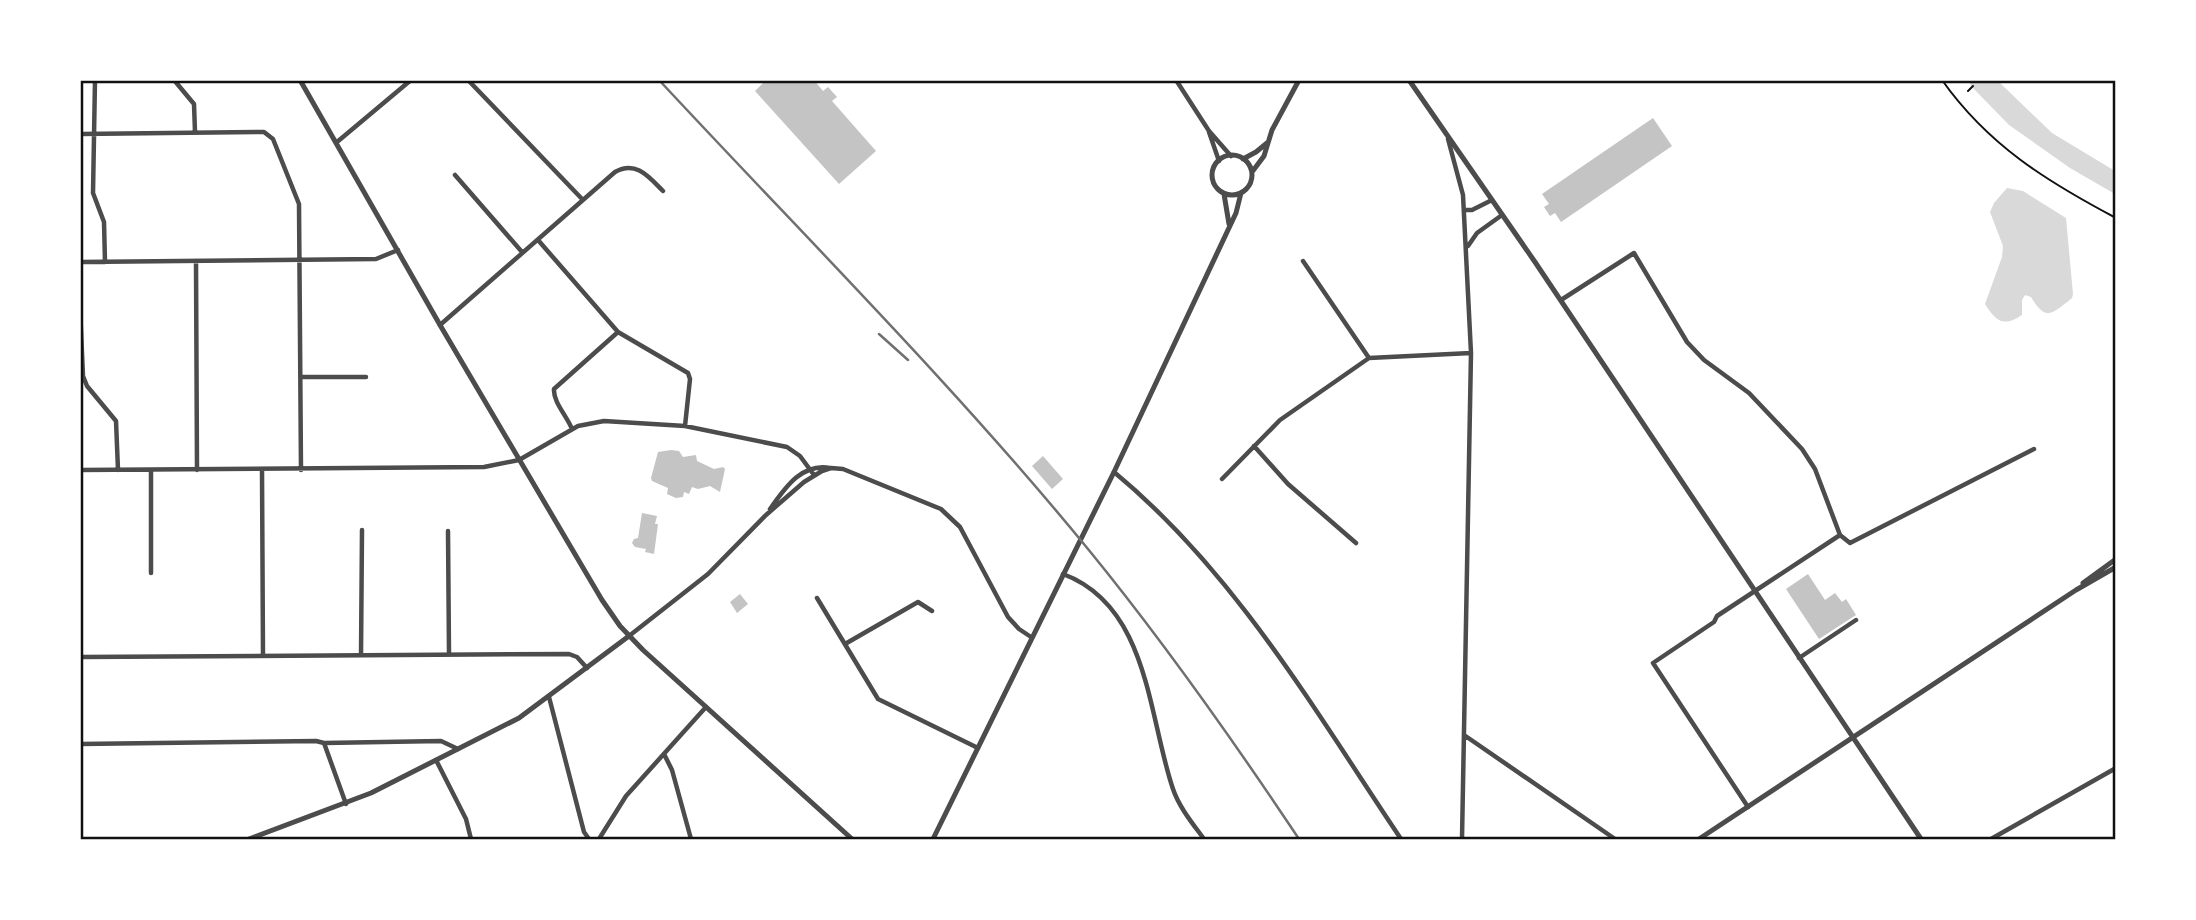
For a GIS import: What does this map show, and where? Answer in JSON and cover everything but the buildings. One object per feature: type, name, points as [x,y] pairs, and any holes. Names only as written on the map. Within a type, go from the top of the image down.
[{"type":"street","points":[[95,80],[93,193],[104,222],[104,262]]},
{"type":"street","points":[[174,80],[194,104],[195,132]]},
{"type":"street","points":[[300,80],[602,600],[629,636],[850,839]]},
{"type":"street","points":[[337,142],[411,80]]},
{"type":"street","points":[[468,80],[583,200]]},
{"type":"street","points":[[1176,80],[1209,131],[1231,156],[1243,159],[1252,172]]},
{"type":"street","points":[[933,839],[1114,472],[1228,224],[1236,213],[1241,193],[1251,182],[1252,172],[1264,156],[1267,143],[1299,80]]},
{"type":"street","points":[[1409,80],[1561,300],[1921,839]]},
{"type":"street","points":[[1209,131],[1219,161]]},
{"type":"street","points":[[80,134],[264,132],[273,139],[299,204],[300,470]]},
{"type":"street","points":[[1448,139],[1462,185],[1471,353],[1462,839]]},
{"type":"street","points":[[1243,159],[1267,143]]},
{"type":"street","points":[[1231,156],[1219,161],[1212,177],[1224,194],[1241,193]]},
{"type":"street","points":[[440,325],[624,167],[634,167],[645,173],[663,191]]},
{"type":"street","points":[[455,175],[522,253]]},
{"type":"street","points":[[1224,194],[1228,224]]},
{"type":"street","points":[[1464,210],[1472,210],[1492,200]]},
{"type":"street","points":[[1467,247],[1477,233],[1503,215]]},
{"type":"street","points":[[538,240],[618,332],[688,373],[690,379],[685,426]]},
{"type":"street","points":[[80,262],[376,259],[398,250]]},
{"type":"street","points":[[1561,300],[1634,253],[1687,342],[1704,359],[1749,393],[1802,449],[1815,469],[1840,534],[1850,543],[2034,449]]},
{"type":"street","points":[[196,261],[197,470]]},
{"type":"street","points":[[1303,261],[1369,358]]},
{"type":"street","points":[[80,307],[83,376],[87,386],[116,421],[118,470]]},
{"type":"street","points":[[572,429],[555,399],[554,389],[618,332]]},
{"type":"street","points":[[1222,479],[1280,420],[1369,358],[1471,353]]},
{"type":"street","points":[[300,377],[366,377]]},
{"type":"street","points":[[80,470],[484,467],[519,460],[572,429],[604,421],[620,421],[685,426],[787,447],[800,456],[814,475]]},
{"type":"street","points":[[1254,446],[1288,484],[1356,543]]},
{"type":"street","points":[[766,515],[789,484],[809,468],[819,466],[843,469],[941,509],[960,527],[1008,617],[1031,637]]},
{"type":"street","points":[[249,839],[346,804],[519,718],[708,574],[766,515],[814,475],[831,468]]},
{"type":"street","points":[[262,470],[264,656]]},
{"type":"street","points":[[151,471],[151,573]]},
{"type":"street","points":[[1114,472],[1214,573],[1269,641],[1401,839]]},
{"type":"street","points":[[361,655],[362,530]]},
{"type":"street","points":[[448,531],[449,654]]},
{"type":"street","points":[[1748,807],[1653,663],[1714,622],[1717,616],[1840,534]]},
{"type":"street","points":[[1699,839],[2114,566]]},
{"type":"street","points":[[1063,575],[1082,582],[1098,595],[1133,644],[1142,667],[1175,794],[1204,839]]},
{"type":"street","points":[[817,598],[878,699],[978,748]]},
{"type":"street","points":[[845,644],[918,602],[932,611]]},
{"type":"street","points":[[1799,658],[1856,620]]},
{"type":"street","points":[[80,657],[569,654],[577,657],[587,667]]},
{"type":"street","points":[[549,697],[584,832],[589,839]]},
{"type":"street","points":[[599,839],[626,796],[706,707]]},
{"type":"street","points":[[1464,735],[1615,839]]},
{"type":"street","points":[[80,744],[441,741],[459,749]]},
{"type":"street","points":[[324,743],[346,804]]},
{"type":"street","points":[[664,754],[673,770],[691,839]]},
{"type":"street","points":[[436,760],[466,820],[471,839]]},
{"type":"street","points":[[1991,839],[2116,768]]},
{"type":"path","points":[[1942,80],[1967,113],[2014,157],[2116,218]]},
{"type":"path","points":[[1968,91],[1973,86]]},
{"type":"shaded area","points":[[1969,81],[1998,81],[2052,133],[2115,171],[2115,194],[2070,168],[2009,125]]},
{"type":"shaded area","points":[[2007,188],[2023,191],[2066,218],[2073,294],[2065,304],[2050,313],[2045,313],[2031,297],[2025,295],[2022,300],[2022,315],[2005,322],[1997,319],[1985,304],[2002,257],[2003,246],[1990,212]]},
{"type":"railway","points":[[659,80],[931,369],[1037,488],[1171,656],[1299,839]]},
{"type":"railway","points":[[879,334],[908,360]]}]
